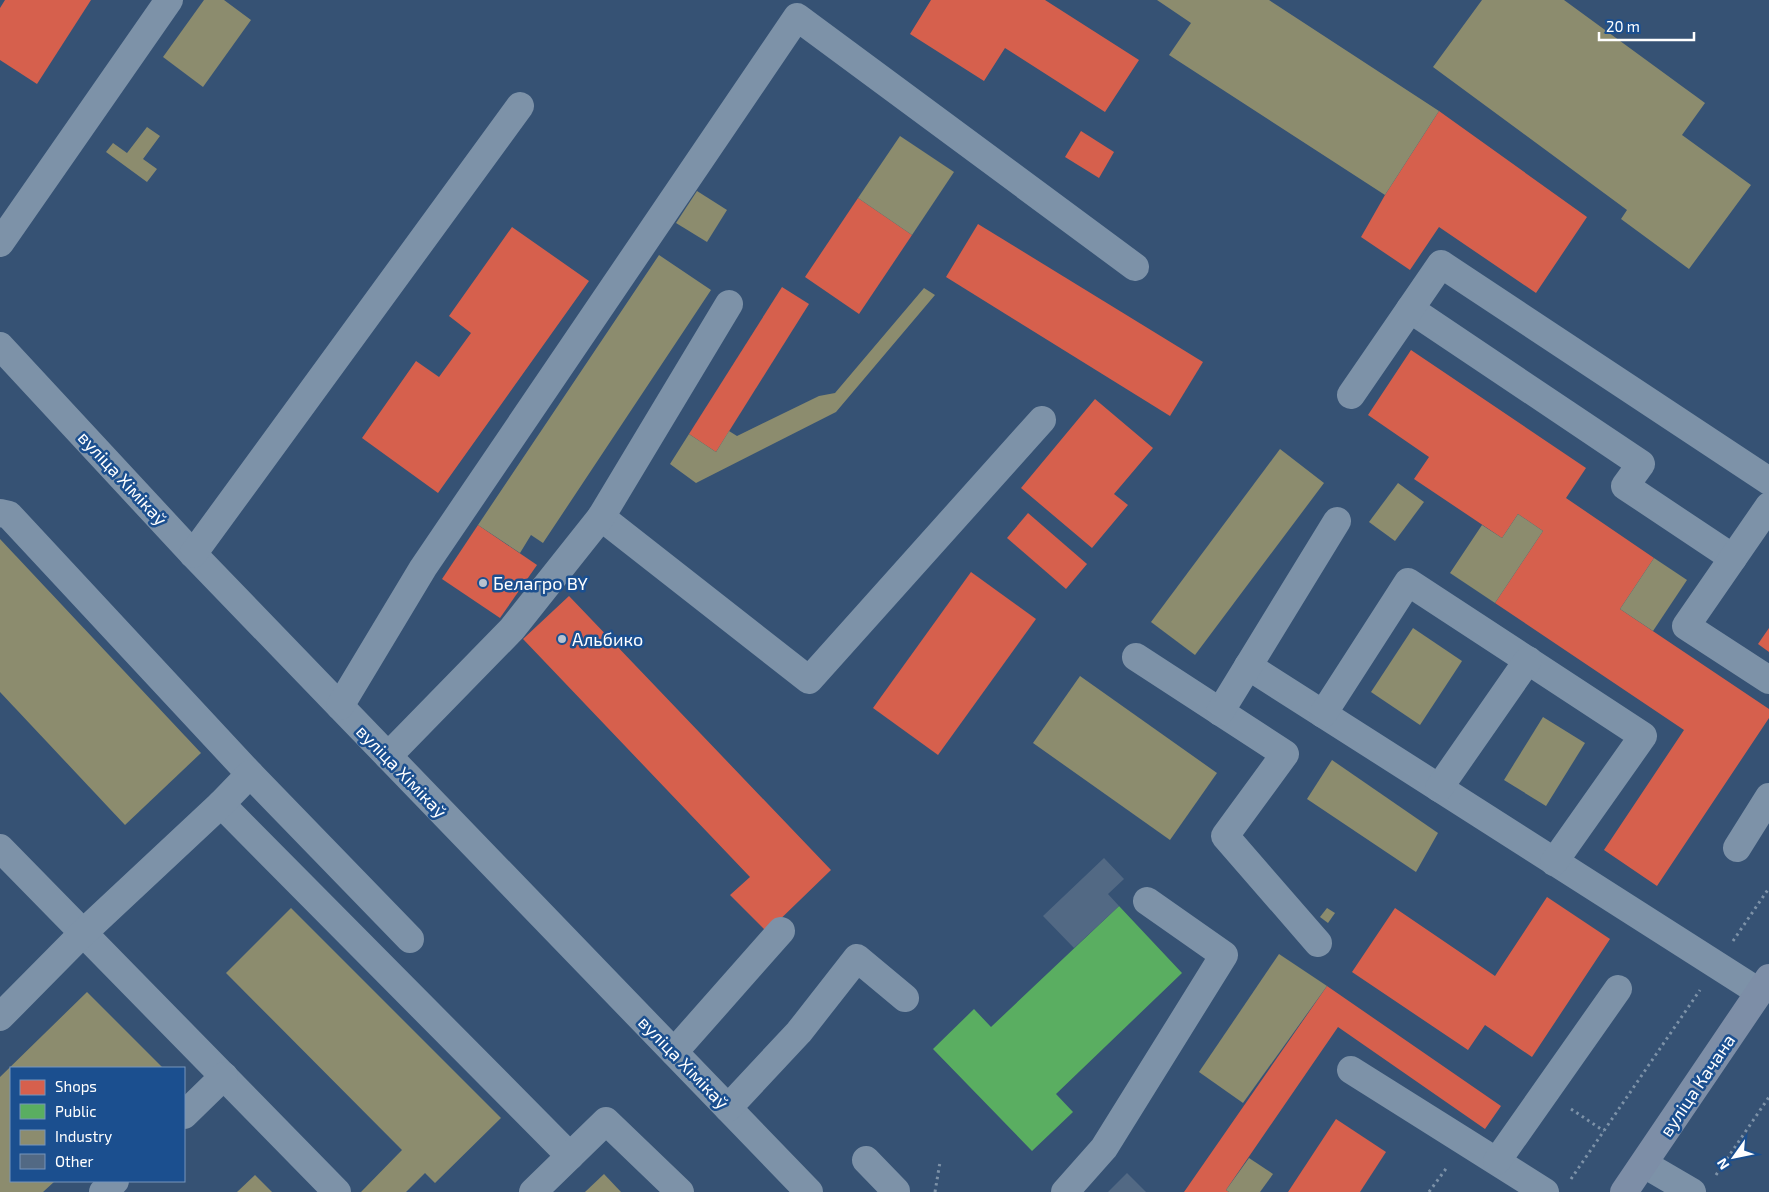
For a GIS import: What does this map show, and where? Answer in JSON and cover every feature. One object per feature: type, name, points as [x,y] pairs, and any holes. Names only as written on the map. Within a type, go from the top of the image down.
[{"type":"main road","name":"вуліца Качана","points":[[1624,1192],[1764,985]]},
{"type":"street","points":[[0,243],[169,0]]},
{"type":"street","points":[[340,706],[423,568],[797,17],[1135,267]]},
{"type":"street","points":[[193,554],[520,106]]},
{"type":"street","points":[[1351,395],[1441,264],[1769,481]]},
{"type":"street","points":[[388,756],[512,629],[600,517],[728,304]]},
{"type":"street","points":[[1410,309],[1641,464],[1625,486],[1733,558]]},
{"type":"street","name":"вуліца Хімікаў","points":[[0,346],[193,554],[809,1192]]},
{"type":"street","points":[[600,517],[809,680],[1042,420]]},
{"type":"street","points":[[1769,506],[1686,626],[1769,680]]},
{"type":"street","points":[[0,513],[9,515],[250,774],[410,939]]},
{"type":"street","points":[[1220,712],[1337,521]]},
{"type":"street","points":[[1323,714],[1408,582],[1643,736],[1554,862]]},
{"type":"street","points":[[1136,657],[1285,754],[1225,836],[1318,944]]},
{"type":"street","points":[[1438,788],[1528,660]]},
{"type":"street","points":[[1248,666],[1716,965],[1764,985]]},
{"type":"street","points":[[0,1017],[83,933],[221,804],[250,774]]},
{"type":"street","points":[[1737,848],[1769,797]]},
{"type":"street","points":[[221,804],[570,1156]]},
{"type":"street","points":[[0,848],[337,1192]]},
{"type":"street","points":[[1064,1192],[1104,1148],[1224,956],[1147,901]]},
{"type":"street","points":[[674,1052],[781,931]]},
{"type":"street","points":[[728,1108],[799,1032],[857,958],[905,998]]},
{"type":"street","points":[[1497,1161],[1618,988]]},
{"type":"street","points":[[1352,1070],[1497,1161],[1556,1188]]},
{"type":"street","points":[[185,1113],[224,1076]]},
{"type":"street","points":[[533,1192],[606,1120],[680,1192]]},
{"type":"street","points":[[866,1160],[895,1192]]},
{"type":"street","points":[[1644,1164],[1692,1192]]},
{"type":"street","points":[[103,1192],[114,1182]]},
{"type":"path","points":[[1556,1188],[1769,888]]},
{"type":"path","points":[[1715,1176],[1769,1097]]},
{"type":"path","points":[[935,1192],[940,1162]]},
{"type":"building: Shops","points":[[5,0],[91,0],[37,84],[0,60],[0,8]]},
{"type":"building: Shops","points":[[931,0],[1045,0],[1139,60],[1105,112],[1005,48],[984,81],[910,34]]},
{"type":"building: Shops","points":[[1439,111],[1587,217],[1536,293],[1439,227],[1410,270],[1361,237],[1385,195]]},
{"type":"building: Shops","points":[[1081,131],[1114,152],[1099,178],[1065,157]]},
{"type":"building: Shops","points":[[858,198],[912,235],[859,314],[805,277]]},
{"type":"building: Shops","points":[[978,224],[1203,362],[1170,416],[946,277]]},
{"type":"building: Shops","points":[[512,227],[589,281],[438,493],[362,438],[416,361],[439,377],[471,333],[449,316]]},
{"type":"building: Shops","points":[[782,287],[809,304],[716,452],[689,434]]},
{"type":"building: Shops","points":[[1411,350],[1586,468],[1566,498],[1654,558],[1620,609],[1769,709],[1769,718],[1657,886],[1604,850],[1684,730],[1495,603],[1543,531],[1518,514],[1502,538],[1414,479],[1429,457],[1368,415]]},
{"type":"building: Shops","points":[[1095,399],[1153,448],[1114,494],[1128,505],[1092,548],[1021,488]]},
{"type":"building: Shops","points":[[1028,513],[1087,564],[1066,589],[1007,538]]},
{"type":"building: Shops","points":[[478,525],[537,565],[500,618],[442,579]]},
{"type":"building: Shops","points":[[971,572],[1036,619],[938,755],[873,708]]},
{"type":"building: Shops","points":[[569,596],[831,870],[767,932],[730,895],[750,877],[523,639]]},
{"type":"building: Shops","points":[[1769,628],[1769,652],[1758,644]]},
{"type":"building: Shops","points":[[1547,897],[1610,939],[1532,1057],[1485,1025],[1468,1050],[1352,972],[1395,908],[1495,976]]},
{"type":"building: Shops","points":[[1327,986],[1501,1106],[1485,1129],[1338,1027],[1226,1190],[1229,1192],[1184,1192]]},
{"type":"building: Shops","points":[[1336,1119],[1386,1152],[1360,1192],[1288,1192]]},
{"type":"building: Public","points":[[1119,906],[1182,973],[1056,1094],[1073,1112],[1032,1151],[933,1049],[974,1009],[991,1027]]},
{"type":"building: Industry","points":[[204,0],[224,0],[251,20],[203,87],[163,57]]},
{"type":"building: Industry","points":[[1157,0],[1269,0],[1439,111],[1385,195],[1169,55],[1191,23]]},
{"type":"building: Industry","points":[[1482,0],[1564,0],[1705,103],[1682,135],[1751,185],[1689,269],[1621,219],[1627,210],[1433,67]]},
{"type":"building: Industry","points":[[147,127],[160,136],[143,159],[157,169],[147,182],[106,152],[113,143],[127,153]]},
{"type":"building: Industry","points":[[900,136],[954,172],[912,235],[858,198]]},
{"type":"building: Industry","points":[[697,191],[727,210],[707,242],[676,223]]},
{"type":"building: Industry","points":[[659,255],[711,290],[543,543],[531,535],[520,553],[478,525]]},
{"type":"building: Industry","points":[[924,288],[935,295],[836,412],[696,483],[670,464],[689,434],[716,452],[729,431],[737,436],[819,396],[835,393]]},
{"type":"building: Industry","points":[[1280,449],[1324,483],[1195,655],[1151,622]]},
{"type":"building: Industry","points":[[1398,483],[1424,502],[1395,541],[1369,522]]},
{"type":"building: Industry","points":[[1518,514],[1543,531],[1495,603],[1450,573],[1482,525],[1502,538]]},
{"type":"building: Industry","points":[[0,539],[201,753],[125,825],[0,692]]},
{"type":"building: Industry","points":[[1654,558],[1687,580],[1653,631],[1620,609]]},
{"type":"building: Industry","points":[[1413,628],[1462,661],[1420,725],[1371,692]]},
{"type":"building: Industry","points":[[1080,676],[1217,773],[1170,840],[1033,743]]},
{"type":"building: Industry","points":[[1543,717],[1585,743],[1546,806],[1504,780]]},
{"type":"building: Industry","points":[[1332,760],[1438,833],[1416,872],[1307,799]]},
{"type":"building: Industry","points":[[291,908],[501,1118],[435,1183],[425,1173],[406,1192],[361,1192],[402,1150],[226,973]]},
{"type":"building: Industry","points":[[1327,908],[1335,913],[1328,923],[1320,917]]},
{"type":"building: Industry","points":[[1279,954],[1327,986],[1243,1103],[1199,1072]]},
{"type":"building: Industry","points":[[87,992],[162,1067],[10,1067]]},
{"type":"building: Industry","points":[[10,1067],[10,1182],[54,1182],[43,1192],[0,1192],[0,1077]]},
{"type":"building: Industry","points":[[1249,1158],[1273,1174],[1260,1192],[1229,1192],[1226,1190]]},
{"type":"building: Industry","points":[[604,1174],[621,1192],[585,1192]]},
{"type":"building: Industry","points":[[255,1175],[272,1192],[237,1192]]},
{"type":"building: Other","points":[[1104,858],[1124,879],[1108,894],[1119,906],[1074,948],[1043,916]]},
{"type":"building: Other","points":[[1127,1173],[1146,1192],[1108,1192]]},
{"type":"place","name":"Белагро BY","points":[[483,583]]},
{"type":"place","name":"Альбико","points":[[562,639]]}]
